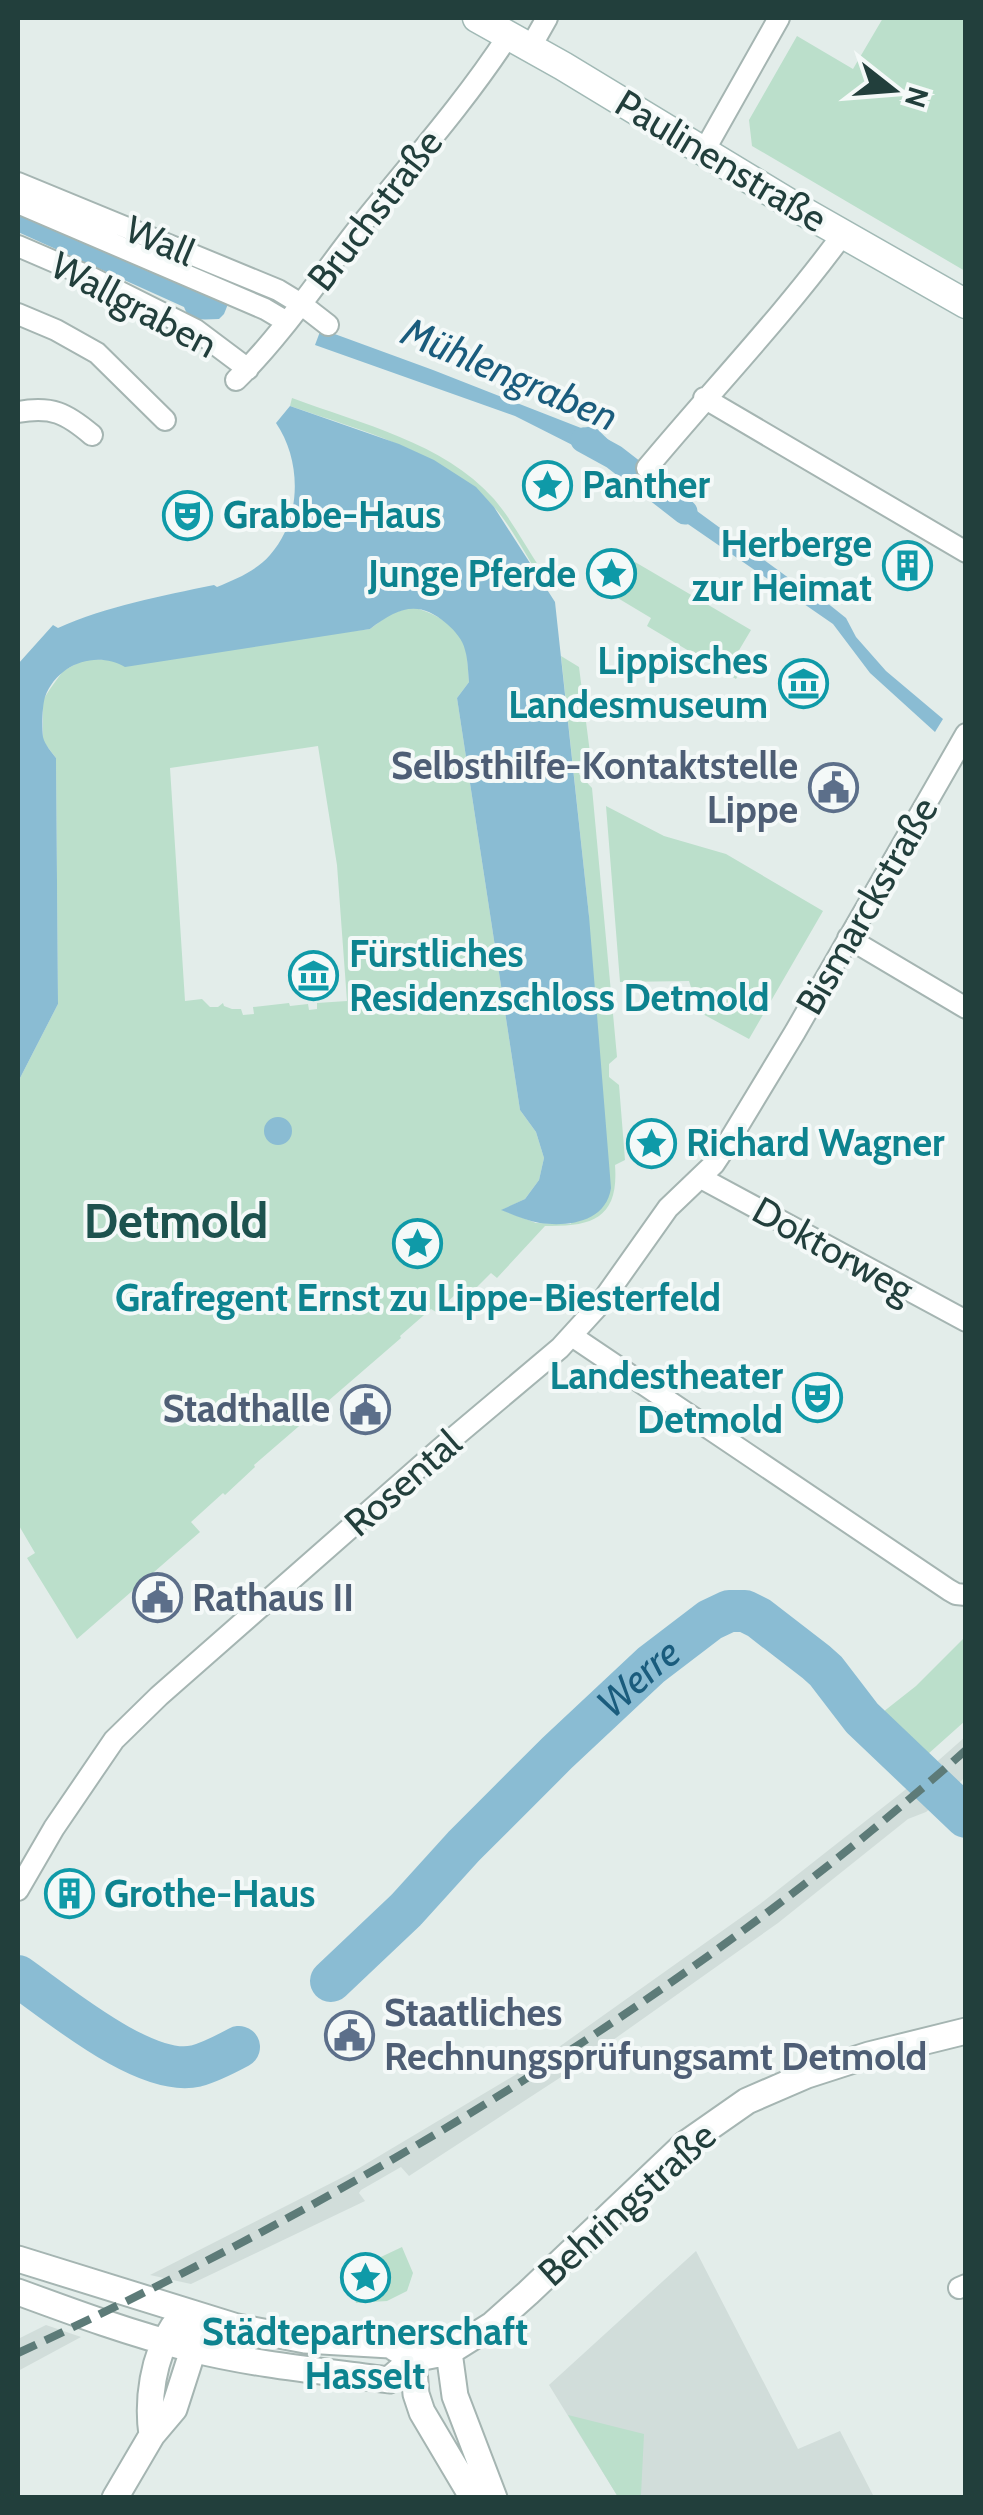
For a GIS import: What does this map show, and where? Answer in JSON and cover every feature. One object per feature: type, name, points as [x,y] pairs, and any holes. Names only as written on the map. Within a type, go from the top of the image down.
[{"type":"main road","name":"Paulinenstraße","points":[[477,18],[966,304]]},
{"type":"street","name":"Bruchstraße","points":[[242,374],[478,82],[547,18]]},
{"type":"street","points":[[704,151],[779,18]]},
{"type":"street","name":"Wall","points":[[18,183],[278,290],[328,325]]},
{"type":"street","name":"Wall","points":[[18,203],[287,322]]},
{"type":"street","points":[[647,468],[812,278],[844,234]]},
{"type":"street","name":"Wallgraben","points":[[18,246],[196,330],[242,374]]},
{"type":"street","points":[[18,314],[97,354],[165,420]]},
{"type":"street","points":[[704,398],[966,552]]},
{"type":"street","points":[[18,412],[58,412],[92,435]]},
{"type":"street","name":"Bismarckstraße","points":[[701,1178],[736,1130],[966,734]]},
{"type":"street","points":[[848,938],[966,1008]]},
{"type":"street","name":"Doktorweg","points":[[701,1178],[966,1322]]},
{"type":"street","name":"Rosental","points":[[18,1890],[114,1740],[440,1449],[549,1359],[600,1304],[668,1208],[701,1178]]},
{"type":"street","points":[[572,1336],[949,1590],[964,1596]]},
{"type":"street","name":"Behringstraße","points":[[413,2358],[449,2352],[492,2324],[684,2145],[747,2101],[807,2075],[869,2055],[966,2031]]},
{"type":"street","points":[[18,2259],[237,2327],[305,2340],[390,2345],[413,2358]]},
{"type":"street","points":[[18,2292],[193,2350],[282,2365],[388,2380],[413,2358]]},
{"type":"street","points":[[152,2435],[149,2402],[165,2342],[178,2320],[188,2313]]},
{"type":"street","points":[[115,2498],[152,2435],[174,2409],[193,2350],[188,2313]]},
{"type":"street","points":[[449,2352],[454,2396],[494,2498]]},
{"type":"street","points":[[413,2358],[422,2412],[474,2498]]},
{"type":"shaded area","points":[[965,1737],[965,1777],[926,1812],[908,1819],[778,1923],[558,2079],[409,2176],[401,2167],[361,2190],[365,2201],[191,2284],[150,2275],[349,2174],[542,2059],[760,1904],[905,1790]]},
{"type":"shaded area","points":[[696,2251],[798,2449],[840,2431],[874,2497],[618,2497],[549,2385]]},
{"type":"shaded area","points":[[46,2325],[81,2337],[18,2371],[18,2339]]},
{"type":"green space","points":[[883,18],[965,18],[965,271],[752,146],[749,120],[797,36],[853,69]]},
{"type":"green space","points":[[292,398],[400,437],[474,479],[501,507],[542,571],[540,577],[492,505],[447,469],[397,444],[290,406]]},
{"type":"green space","points":[[635,562],[751,630],[735,657],[744,664],[736,679],[647,626],[651,618],[616,597]]},
{"type":"green space","points":[[412,607],[436,616],[451,626],[466,651],[469,682],[457,698],[520,1110],[536,1132],[544,1158],[539,1180],[525,1199],[502,1210],[536,1223],[571,1224],[589,916],[561,656],[579,667],[590,753],[582,759],[579,774],[592,788],[617,1057],[609,1064],[609,1077],[619,1085],[625,1160],[615,1165],[612,1197],[600,1216],[577,1224],[545,1226],[497,1278],[491,1273],[472,1292],[465,1286],[436,1312],[431,1309],[191,1522],[200,1532],[77,1639],[27,1558],[35,1553],[18,1524],[18,1082],[58,1004],[56,758],[43,741],[43,700],[63,671],[85,659],[114,660],[370,629],[390,614]],"holes":[[[318,746],[337,865],[347,1001],[317,1003],[317,1009],[309,1010],[308,1004],[253,1007],[254,1014],[243,1015],[241,1009],[223,1003],[210,1007],[202,999],[185,1001],[170,768]]]},
{"type":"green space","points":[[606,806],[664,836],[726,854],[823,911],[749,1039],[699,1012],[689,981],[620,982]]},
{"type":"green space","points":[[965,1637],[965,1721],[928,1754],[883,1712],[916,1686]]},
{"type":"green space","points":[[402,2247],[413,2273],[407,2291],[387,2301],[356,2303],[349,2272]]},
{"type":"green space","points":[[568,2415],[644,2434],[643,2497],[618,2497]]},
{"type":"water","points":[[18,214],[228,304],[224,314],[219,319],[194,318],[184,307],[18,232]]},
{"type":"water","points":[[321,329],[581,428],[594,426],[618,449],[608,463],[515,416],[315,345]]},
{"type":"water","points":[[290,406],[399,444],[434,460],[476,487],[494,507],[555,602],[589,916],[611,1188],[602,1208],[584,1220],[540,1223],[501,1210],[525,1199],[539,1180],[544,1158],[536,1132],[520,1110],[457,698],[469,682],[466,654],[453,630],[427,611],[408,609],[370,629],[125,667],[90,660],[58,676],[45,697],[42,723],[44,740],[56,758],[58,1004],[18,1082],[18,664],[53,625],[58,628],[134,602],[217,587],[264,561],[281,541],[293,507],[291,455],[276,423]]},
{"type":"water","points":[[664,487],[846,618],[856,637],[886,671],[943,719],[935,732],[870,673],[833,624],[653,500]]},
{"type":"water","points":[[278,1117],[288,1121],[292,1131],[288,1141],[278,1145],[268,1141],[264,1131],[268,1121]]},
{"type":"waterway","name":"Mühlengraben","points":[[583,440],[614,457],[685,512]]},
{"type":"waterway","name":"Werre","points":[[331,1981],[406,1910],[557,1753],[651,1665],[710,1620],[729,1611],[745,1611],[759,1618],[816,1662],[862,1718],[966,1817]]},
{"type":"waterway","name":"Werre","points":[[18,1976],[103,2036],[153,2061],[176,2067],[196,2066],[239,2047]]},
{"type":"railway","points":[[18,2353],[270,2228],[514,2086],[747,1928],[966,1750]]},
{"type":"place","name":"Panther","points":[[547,485]]},
{"type":"place","name":"Grabbe-Haus","points":[[188,515]]},
{"type":"place","name":"Herberge zur Heimat","points":[[907,566]]},
{"type":"place","name":"Junge Pferde","points":[[611,574]]},
{"type":"place","name":"Lippisches Landesmuseum","points":[[803,683]]},
{"type":"place","name":"Selbsthilfe-Kontaktstelle Lippe","points":[[833,788]]},
{"type":"place","name":"Fürstliches Residenzschloss Detmold","points":[[314,976]]},
{"type":"place","name":"Richard Wagner","points":[[651,1143]]},
{"type":"place","name":"Grafregent Ernst zu Lippe-Biesterfeld","points":[[418,1244]]},
{"type":"place","name":"Landestheater Detmold","points":[[818,1398]]},
{"type":"place","name":"Stadthalle","points":[[365,1409]]},
{"type":"place","name":"Rathaus II","points":[[157,1598]]},
{"type":"place","name":"Grothe-Haus","points":[[69,1894]]},
{"type":"place","name":"Staatliches Rechnungsprüfungsamt Detmold","points":[[349,2035]]},
{"type":"place","name":"Städtepartnerschaft Hasselt","points":[[365,2278]]},
{"type":"district","name":"Detmold","points":[[176,1221]]}]
